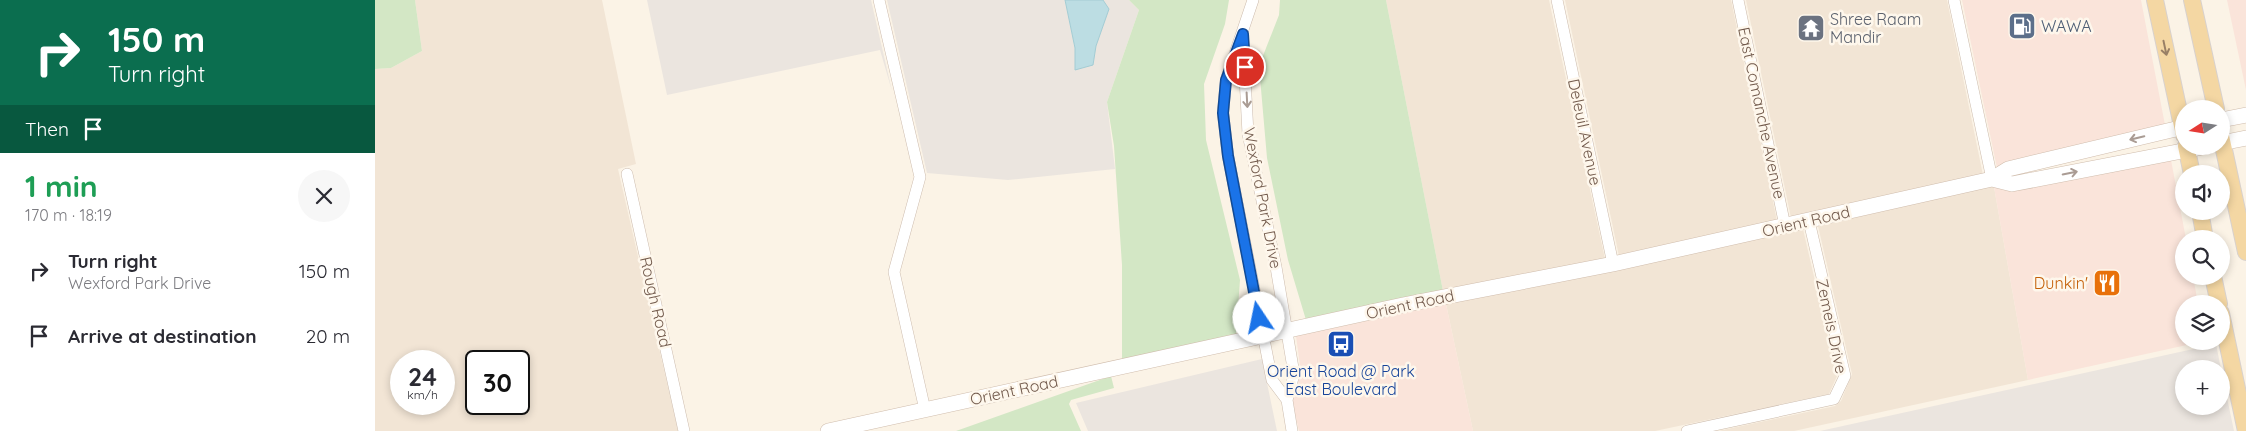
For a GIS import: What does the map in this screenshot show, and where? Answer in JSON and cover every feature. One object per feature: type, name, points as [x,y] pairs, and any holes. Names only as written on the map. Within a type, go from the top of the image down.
[{"type":"main road","points":[[2155,0],[2177,100]]},
{"type":"main road","points":[[2192,0],[2214,100]]},
{"type":"main road","points":[[2221,155],[2246,252]]},
{"type":"main road","points":[[2229,350],[2246,431]]},
{"type":"street","points":[[879,0],[920,177],[894,272],[925,410]]},
{"type":"street","name":"Wexford Park Drive","points":[[1253,0],[1226,80],[1223,113],[1228,156],[1272,380],[1287,400]]},
{"type":"street","name":"Deleuil Avenue","points":[[1557,0],[1613,264]]},
{"type":"street","name":"East Comanche Avenue","points":[[1738,0],[1785,226]]},
{"type":"street","points":[[1954,0],[1992,179]]},
{"type":"street","name":"Wexford Park Drive","points":[[1243,34],[1248,134],[1276,267],[1294,374],[1287,400]]},
{"type":"street","points":[[2230,118],[2246,115]]},
{"type":"street","name":"Orient Road","points":[[2230,140],[2246,138]]},
{"type":"street","name":"Orient Road","points":[[828,431],[1263,336],[1613,264],[1809,221],[1992,179],[2008,169],[2175,139]]},
{"type":"street","name":"Orient Road","points":[[1992,179],[2012,184],[2175,140]]},
{"type":"street","name":"Rough Road","points":[[627,174],[684,431]]},
{"type":"street","name":"Zemeis Drive","points":[[1687,431],[1834,399],[1845,376],[1809,221]]},
{"type":"street","points":[[1287,400],[1292,431]]},
{"type":"shaded area","points":[[415,0],[602,0],[636,164],[618,169],[678,431],[375,431],[375,69],[391,68],[422,51]]},
{"type":"shaded area","points":[[647,0],[871,0],[892,91],[880,50],[667,95]]},
{"type":"shaded area","points":[[887,0],[1065,0],[1075,48],[1075,69],[1093,65],[1096,46],[1109,9],[1103,0],[1129,0],[1139,10],[1107,102],[1115,169],[1008,180],[927,173]]},
{"type":"shaded area","points":[[1386,0],[1549,0],[1605,259],[1443,291]]},
{"type":"shaded area","points":[[1565,0],[1731,0],[1777,221],[1619,256]]},
{"type":"shaded area","points":[[1746,0],[1947,0],[1983,175],[1791,218]]},
{"type":"shaded area","points":[[1962,0],[2141,0],[2165,125],[1997,168]]},
{"type":"shaded area","points":[[2227,0],[2246,0],[2246,90]]},
{"type":"shaded area","points":[[2171,160],[2175,181],[2175,220],[2182,220],[2184,230],[2175,230],[2175,285],[2195,285],[2196,295],[2175,295],[2175,348],[2028,380],[1994,187]]},
{"type":"shaded area","points":[[1994,187],[2028,380],[1794,431],[1718,431],[1835,406],[1841,401],[1852,374],[1818,226]]},
{"type":"shaded area","points":[[1803,229],[1837,376],[1829,394],[1655,431],[1473,431],[1446,304]]},
{"type":"shaded area","points":[[1446,304],[1473,431],[1299,431],[1292,402],[1301,373],[1296,336]]},
{"type":"shaded area","points":[[2189,350],[2217,350],[2219,360],[2175,360],[2175,415],[2230,415],[2230,412],[2234,431],[1820,431]]},
{"type":"shaded area","points":[[1262,359],[1277,431],[1088,431],[1076,403]]},
{"type":"green space","points":[[375,0],[415,0],[422,51],[391,68],[375,69]]},
{"type":"green space","points":[[1129,0],[1229,0],[1225,24],[1204,84],[1206,140],[1240,280],[1236,335],[1122,360],[1122,265],[1114,146],[1107,102],[1139,10]]},
{"type":"green space","points":[[1280,0],[1386,0],[1443,291],[1306,320],[1288,260],[1267,158],[1259,66],[1279,15]]},
{"type":"green space","points":[[1111,376],[1114,388],[1071,400],[1069,404],[1081,431],[956,431]]},
{"type":"water","points":[[1065,0],[1103,0],[1109,9],[1096,46],[1093,65],[1075,70],[1075,48]]},
{"type":"place","name":"WAWA","points":[[2022,26]]},
{"type":"place","name":"Shree Raam Mandir","points":[[1811,28]]},
{"type":"place","name":"Dunkin'","points":[[2107,283]]},
{"type":"place","name":"Orient Road @ Park East Boulevard","points":[[1341,344]]},
{"type":"route","points":[[1245,67],[1243,34],[1226,80],[1223,113],[1228,156],[1259,318]]}]
